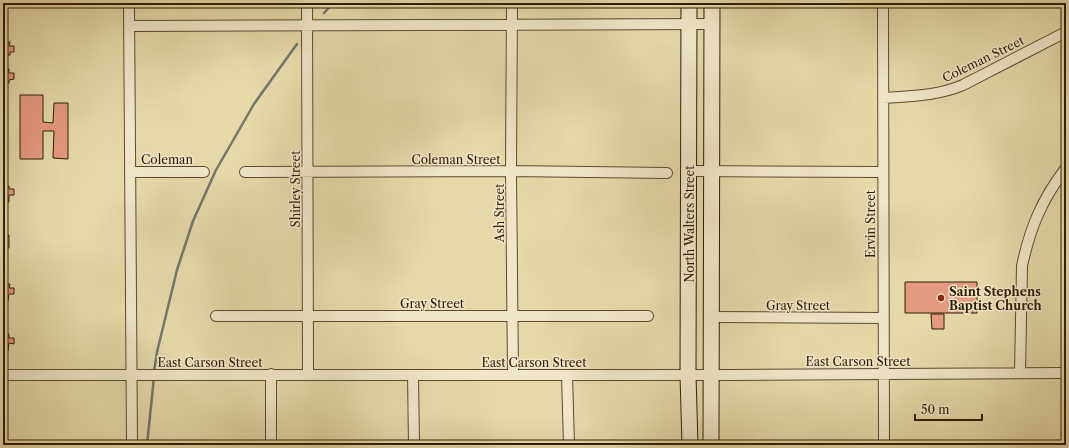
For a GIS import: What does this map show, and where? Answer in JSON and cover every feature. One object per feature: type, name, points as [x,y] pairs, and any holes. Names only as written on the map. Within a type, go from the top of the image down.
[{"type":"main road","name":"North Walters Street","points":[[689,3],[688,375],[690,445]]},
{"type":"main road","name":"North Walters Street","points":[[711,445],[712,3]]},
{"type":"street","points":[[129,3],[132,445]]},
{"type":"street","name":"Shirley Street","points":[[307,3],[308,375]]},
{"type":"street","name":"Ash Street","points":[[512,3],[511,171],[513,375]]},
{"type":"street","name":"Ervin Street","points":[[883,3],[884,445]]},
{"type":"street","points":[[130,26],[712,24]]},
{"type":"street","name":"Coleman Street","points":[[883,98],[931,95],[948,91],[963,85],[1066,32]]},
{"type":"street","points":[[1020,373],[1022,266],[1025,251],[1032,226],[1038,212],[1066,168]]},
{"type":"street","name":"Coleman Street","points":[[245,172],[511,171],[667,173]]},
{"type":"street","points":[[688,171],[883,172]]},
{"type":"street","name":"Coleman","points":[[130,172],[204,172]]},
{"type":"street","name":"Gray Street","points":[[216,316],[648,316]]},
{"type":"street","name":"Gray Street","points":[[712,317],[883,318]]},
{"type":"street","name":"East Carson Street","points":[[3,375],[711,375],[1066,373]]},
{"type":"street","points":[[271,374],[271,445]]},
{"type":"street","points":[[413,375],[414,445]]},
{"type":"street","points":[[567,375],[568,445]]},
{"type":"building","points":[[3,42],[10,42],[9,46],[14,46],[14,52],[10,52],[10,55],[3,55]]},
{"type":"building","points":[[3,69],[9,69],[9,73],[14,73],[14,79],[9,80],[9,83],[3,83]]},
{"type":"building","points":[[20,95],[43,95],[43,122],[53,123],[54,103],[68,103],[68,159],[53,158],[54,131],[43,131],[43,159],[20,159]]},
{"type":"building","points":[[3,186],[9,186],[9,189],[14,189],[14,195],[9,195],[9,202],[3,202]]},
{"type":"building","points":[[3,235],[9,235],[9,248],[3,248]]},
{"type":"building","name":"Saint Stephens Baptist Church","points":[[905,282],[977,282],[977,313],[905,313]]},
{"type":"building","points":[[3,284],[10,284],[9,288],[14,288],[14,294],[9,294],[8,301],[3,301]]},
{"type":"building","points":[[931,314],[944,314],[944,329],[932,329]]},
{"type":"building","points":[[3,334],[9,334],[9,338],[14,338],[14,344],[9,343],[8,351],[3,351]]},
{"type":"waterway","points":[[324,13],[333,3]]},
{"type":"waterway","points":[[154,372],[157,352],[177,270],[193,221],[216,170],[254,104],[297,44]]},
{"type":"waterway","points":[[147,445],[154,377]]},
{"type":"place","name":"Saint Stephens Baptist Church","points":[[941,298]]}]
